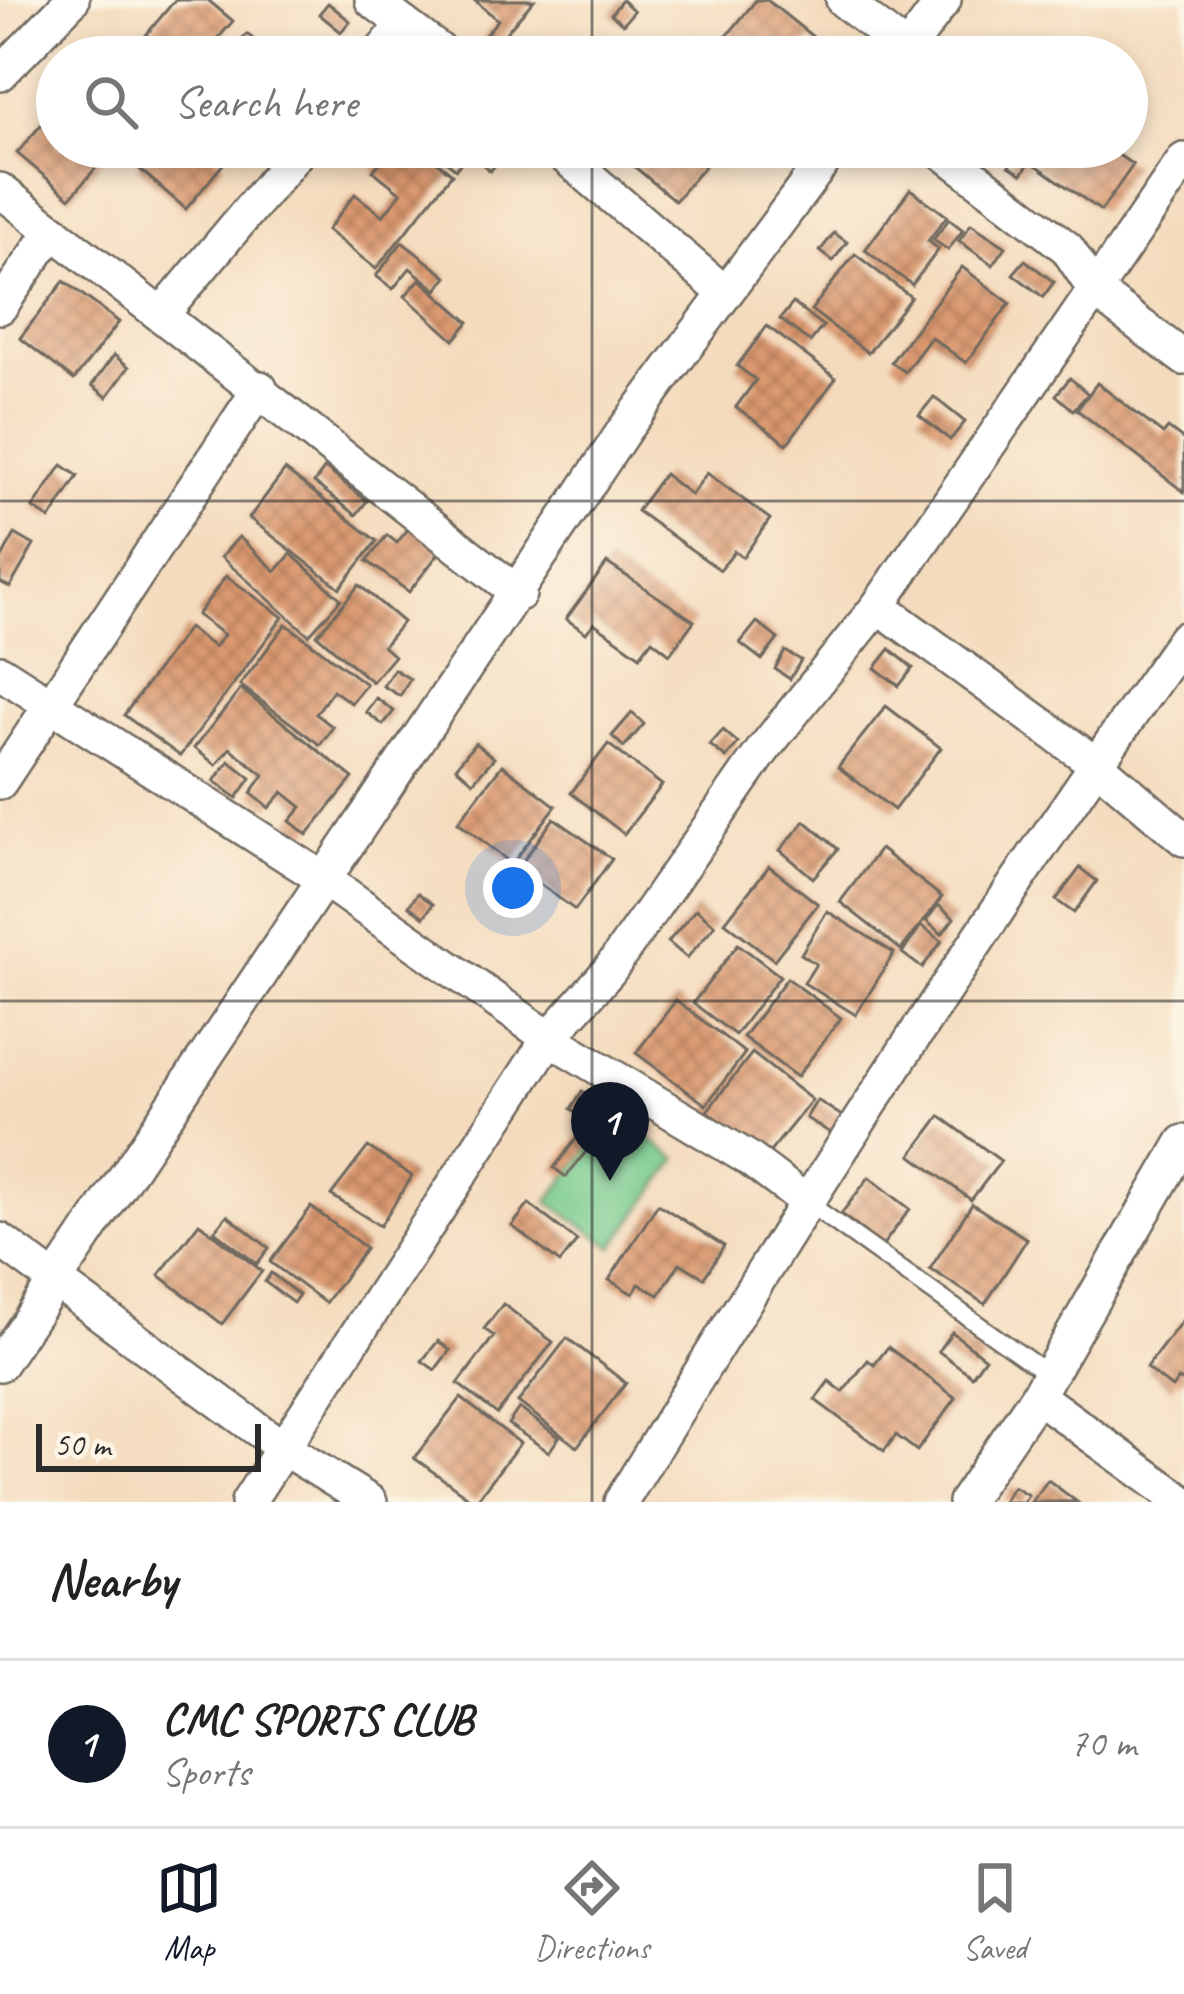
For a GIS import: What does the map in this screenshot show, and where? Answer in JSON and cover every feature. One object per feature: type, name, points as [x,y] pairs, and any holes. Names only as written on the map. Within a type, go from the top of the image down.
[{"type":"street","points":[[37,36],[72,0]]},
{"type":"street","points":[[372,0],[420,36]]},
{"type":"street","points":[[843,0],[884,36]]},
{"type":"street","points":[[917,36],[944,0]]},
{"type":"street","points":[[394,36],[404,24]]},
{"type":"street","points":[[0,74],[36,37]]},
{"type":"street","points":[[248,1502],[549,1038],[609,970],[763,750],[878,606],[1184,160]]},
{"type":"street","points":[[163,313],[284,168]]},
{"type":"street","points":[[579,168],[725,293]]},
{"type":"street","points":[[0,1364],[625,429],[818,168]]},
{"type":"street","points":[[963,168],[1067,248],[1096,292],[1184,358]]},
{"type":"street","points":[[0,190],[519,593]]},
{"type":"street","points":[[0,307],[53,230]]},
{"type":"street","points":[[0,782],[260,388]]},
{"type":"street","points":[[878,606],[1096,764],[1184,839]]},
{"type":"street","points":[[621,1502],[808,1204],[1096,764],[1184,639]]},
{"type":"street","points":[[0,672],[325,880],[549,1038],[688,1119],[808,1204]]},
{"type":"street","points":[[965,1502],[1043,1386],[1184,1142]]},
{"type":"street","points":[[0,1240],[283,1448],[370,1502]]},
{"type":"street","points":[[1043,1386],[1184,1502]]},
{"type":"lane","points":[[808,1204],[1043,1386]]},
{"type":"green space","points":[[613,1114],[678,1159],[613,1247],[548,1202]]},
{"type":"building","points":[[175,0],[208,0],[233,21],[220,36],[146,35]]},
{"type":"building","points":[[474,0],[534,0],[503,36],[484,36],[498,20]]},
{"type":"building","points":[[622,0],[634,11],[623,24],[611,14]]},
{"type":"building","points":[[756,0],[767,0],[812,36],[727,36]]},
{"type":"building","points":[[328,3],[350,21],[341,32],[319,14]]},
{"type":"building","points":[[36,131],[36,168],[96,168],[70,198],[17,153]]},
{"type":"building","points":[[138,168],[220,168],[186,209]]},
{"type":"building","points":[[445,168],[452,174],[376,269],[327,230],[355,194],[383,216],[401,193],[373,171]]},
{"type":"building","points":[[636,168],[703,168],[675,201]]},
{"type":"building","points":[[1040,168],[1131,168],[1101,211]]},
{"type":"building","points":[[910,189],[947,216],[928,241],[939,249],[912,285],[865,250]]},
{"type":"building","points":[[949,219],[963,230],[948,250],[933,240]]},
{"type":"building","points":[[971,224],[1006,247],[993,265],[959,241]]},
{"type":"building","points":[[834,233],[847,242],[833,261],[820,251]]},
{"type":"building","points":[[402,242],[447,277],[437,290],[410,268],[393,289],[376,276]]},
{"type":"building","points":[[855,254],[911,297],[868,353],[811,310]]},
{"type":"building","points":[[1025,260],[1054,282],[1043,297],[1013,274]]},
{"type":"building","points":[[962,267],[1010,303],[966,363],[931,337],[905,372],[891,362]]},
{"type":"building","points":[[420,279],[469,322],[454,340],[405,296]]},
{"type":"building","points":[[64,281],[119,322],[74,380],[20,338]]},
{"type":"building","points":[[793,303],[823,326],[810,342],[780,319]]},
{"type":"building","points":[[767,326],[836,378],[787,444],[736,407],[756,380],[737,366]]},
{"type":"building","points":[[114,355],[129,367],[107,397],[92,385]]},
{"type":"building","points":[[1070,378],[1088,394],[1073,410],[1056,395]]},
{"type":"building","points":[[1097,383],[1163,434],[1168,428],[1184,440],[1184,492],[1077,410]]},
{"type":"building","points":[[934,397],[965,422],[950,440],[919,415]]},
{"type":"building","points":[[62,465],[78,476],[50,519],[33,508]]},
{"type":"building","points":[[325,468],[367,501],[356,515],[314,483]]},
{"type":"building","points":[[285,470],[377,541],[340,588],[249,518]]},
{"type":"building","points":[[707,473],[770,519],[743,557],[734,551],[720,570],[637,511],[664,474],[691,495]]},
{"type":"building","points":[[412,524],[443,548],[409,592],[367,561],[387,535],[397,543]]},
{"type":"building","points":[[15,534],[34,545],[10,587],[0,582],[0,561]]},
{"type":"building","points":[[239,537],[276,571],[291,554],[341,599],[309,635],[221,557]]},
{"type":"building","points":[[607,563],[694,621],[670,654],[652,640],[640,656],[594,623],[586,633],[566,619]]},
{"type":"building","points":[[226,576],[283,617],[180,756],[124,715],[188,628],[214,647],[224,635],[197,615]]},
{"type":"building","points":[[359,585],[403,622],[383,646],[394,656],[372,682],[317,635]]},
{"type":"building","points":[[757,622],[778,639],[762,660],[740,643]]},
{"type":"building","points":[[286,624],[366,684],[351,703],[333,690],[316,714],[333,727],[320,745],[240,685]]},
{"type":"building","points":[[890,649],[913,668],[899,686],[875,668]]},
{"type":"building","points":[[785,651],[801,660],[790,679],[775,669]]},
{"type":"building","points":[[394,669],[410,679],[400,696],[383,686]]},
{"type":"building","points":[[241,689],[353,778],[307,835],[290,821],[302,807],[283,792],[269,808],[251,793],[264,775],[230,748],[216,765],[194,748]]},
{"type":"building","points":[[376,698],[394,711],[383,725],[366,712]]},
{"type":"building","points":[[886,706],[941,748],[894,810],[838,767]]},
{"type":"building","points":[[632,713],[644,724],[624,747],[612,736]]},
{"type":"building","points":[[723,730],[738,743],[726,758],[710,745]]},
{"type":"building","points":[[475,743],[494,758],[473,782],[456,767]]},
{"type":"building","points":[[608,744],[662,785],[624,834],[571,793]]},
{"type":"building","points":[[229,761],[251,778],[237,798],[214,781]]},
{"type":"building","points":[[502,765],[556,806],[512,864],[458,822]]},
{"type":"building","points":[[554,818],[612,859],[575,910],[518,868]]},
{"type":"building","points":[[805,821],[838,849],[813,878],[780,850]]},
{"type":"building","points":[[880,849],[942,897],[901,950],[840,902]]},
{"type":"building","points":[[769,866],[818,904],[774,960],[725,922]]},
{"type":"building","points":[[1080,868],[1097,881],[1074,913],[1056,900]]},
{"type":"building","points":[[418,893],[433,904],[424,917],[409,906]]},
{"type":"building","points":[[938,905],[954,918],[942,934],[926,921]]},
{"type":"building","points":[[696,909],[715,925],[687,958],[668,942]]},
{"type":"building","points":[[827,911],[894,953],[856,1015],[804,983],[816,964],[801,954]]},
{"type":"building","points":[[921,926],[942,941],[922,968],[902,953]]},
{"type":"building","points":[[738,944],[780,976],[735,1035],[693,1003]]},
{"type":"building","points":[[787,978],[841,1018],[797,1077],[743,1037]]},
{"type":"building","points":[[676,1000],[745,1053],[706,1105],[636,1053]]},
{"type":"building","points":[[752,1053],[812,1100],[766,1157],[707,1111]]},
{"type":"building","points":[[582,1091],[603,1103],[592,1121],[571,1109]]},
{"type":"building","points":[[817,1100],[845,1118],[834,1135],[806,1118]]},
{"type":"building","points":[[940,1116],[1001,1161],[971,1200],[911,1155]]},
{"type":"building","points":[[579,1135],[592,1144],[566,1177],[554,1168]]},
{"type":"building","points":[[368,1147],[412,1176],[380,1226],[331,1195]]},
{"type":"building","points":[[869,1177],[910,1209],[882,1246],[841,1214]]},
{"type":"building","points":[[529,1204],[577,1241],[560,1263],[512,1226]]},
{"type":"building","points":[[658,1204],[724,1246],[704,1278],[680,1263],[659,1295],[639,1284],[633,1294],[609,1280]]},
{"type":"building","points":[[972,1204],[1027,1239],[985,1304],[930,1269]]},
{"type":"building","points":[[311,1207],[366,1248],[325,1303],[270,1262]]},
{"type":"building","points":[[227,1215],[269,1248],[257,1264],[214,1231]]},
{"type":"building","points":[[199,1223],[262,1271],[222,1324],[159,1275]]},
{"type":"building","points":[[271,1273],[299,1295],[293,1303],[265,1282]]},
{"type":"building","points":[[503,1304],[553,1342],[497,1414],[458,1384],[494,1336],[484,1329]]},
{"type":"building","points":[[1184,1318],[1184,1382],[1179,1379],[1172,1388],[1146,1368]]},
{"type":"building","points":[[952,1332],[985,1358],[972,1376],[938,1351]]},
{"type":"building","points":[[567,1338],[626,1383],[577,1447],[518,1402]]},
{"type":"building","points":[[438,1341],[450,1350],[435,1370],[422,1361]]},
{"type":"building","points":[[888,1347],[956,1398],[917,1451],[896,1435],[884,1451],[815,1400],[829,1381],[843,1392],[868,1360],[874,1365]]},
{"type":"building","points":[[461,1398],[520,1443],[475,1502],[414,1458]]},
{"type":"building","points":[[519,1408],[559,1437],[549,1452],[508,1424]]},
{"type":"building","points":[[1048,1480],[1077,1502],[1031,1502]]},
{"type":"building","points":[[1013,1486],[1028,1495],[1024,1502],[1003,1502]]},
{"type":"place","name":"CMC SPORTS CLUB","points":[[610,1181]]}]
